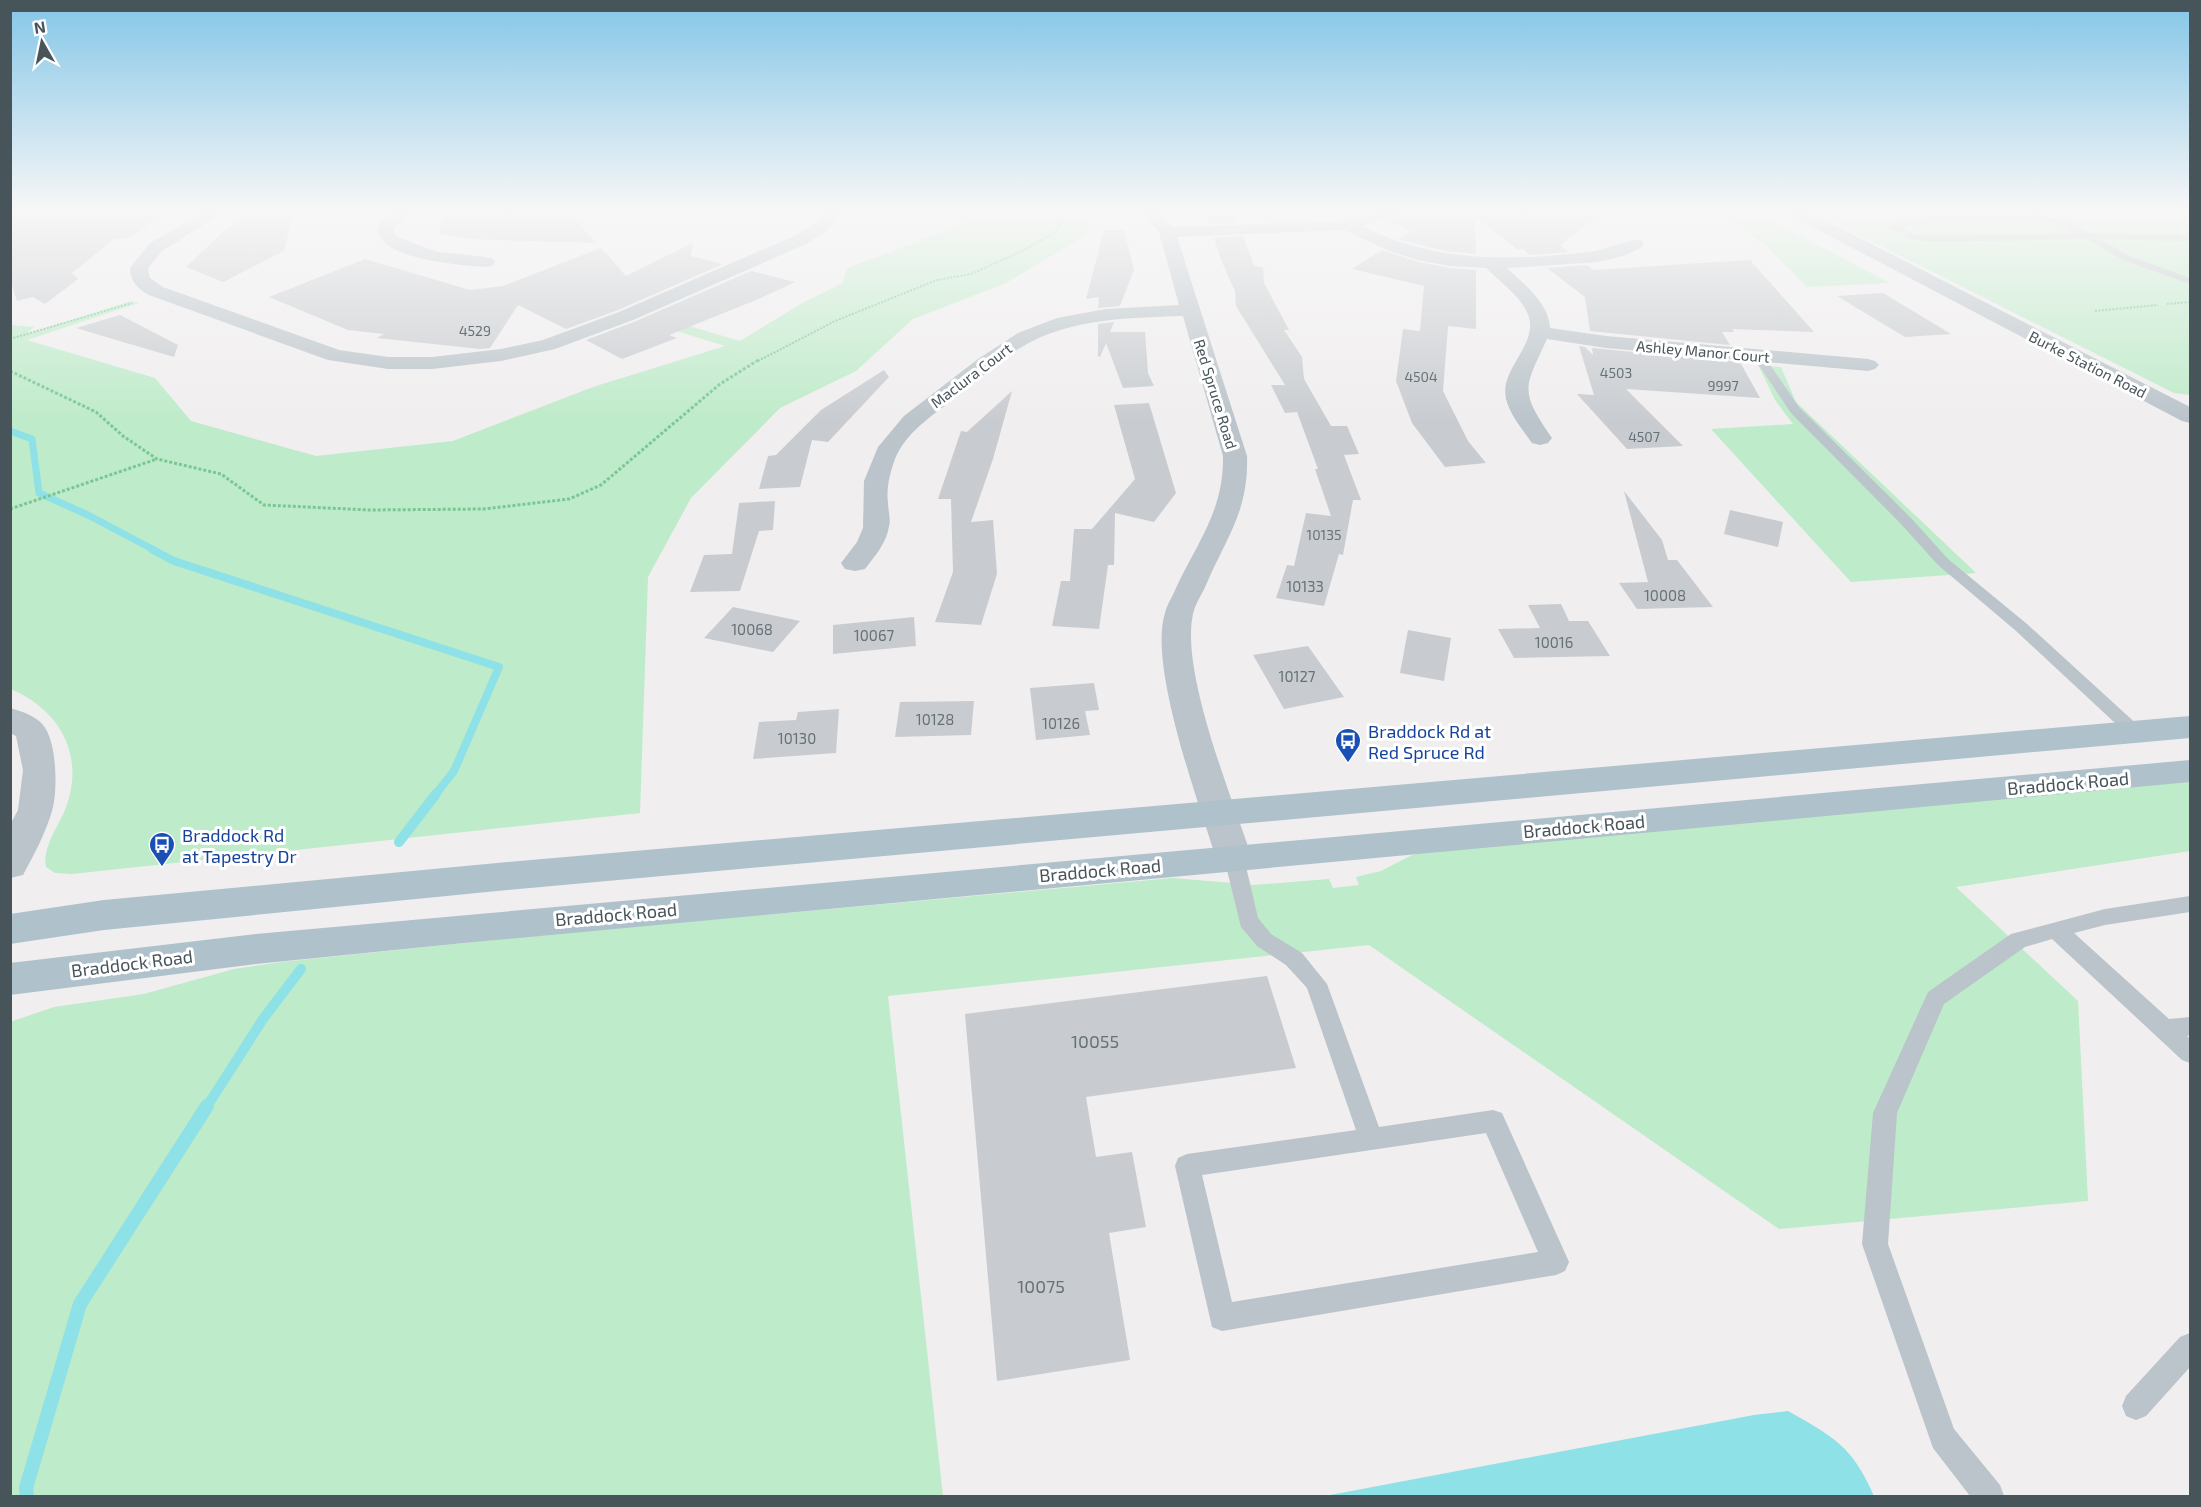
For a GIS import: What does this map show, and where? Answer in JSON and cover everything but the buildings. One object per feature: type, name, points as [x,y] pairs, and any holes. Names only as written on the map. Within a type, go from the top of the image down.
[{"type":"main road","points":[[10,929],[104,915],[286,896],[2190,727]]},
{"type":"main road","name":"Braddock Road","points":[[10,980],[268,948],[2190,771]]},
{"type":"street","points":[[143,281],[156,291],[336,356],[360,360],[417,363],[501,355],[578,336],[704,281]]},
{"type":"street","name":"Red Spruce Road","points":[[1182,281],[1222,411],[1236,470],[1235,490],[1229,513],[1197,572],[1178,615],[1176,648],[1189,712],[1234,858]]},
{"type":"street","points":[[1508,281],[1530,304],[1540,321],[1540,332],[1518,371],[1516,396],[1540,438]]},
{"type":"street","name":"Burke Station Road","points":[[1930,281],[2190,416]]},
{"type":"street","name":"Maclura Court","points":[[855,563],[872,542],[877,525],[875,496],[877,475],[891,446],[918,415],[1025,336],[1068,321],[1113,314],[1190,310]]},
{"type":"street","name":"Ashley Manor Court","points":[[1540,332],[1606,342],[1868,365]]},
{"type":"street","points":[[10,718],[31,731],[40,770],[35,810],[10,865]]},
{"type":"lane","points":[[1758,355],[1795,410],[1906,521],[1943,562],[2021,627],[2135,732]]},
{"type":"lane","points":[[1234,858],[1248,921],[1264,940],[1294,959],[1316,984],[1371,1139]]},
{"type":"lane","points":[[1989,1497],[1943,1438],[1875,1244],[1884,1113],[1936,998],[2018,940],[2105,917],[2190,904]]},
{"type":"lane","points":[[2055,929],[2190,1053]]},
{"type":"lane","points":[[2166,1029],[2190,1026]]},
{"type":"lane","points":[[1493,1121],[1556,1262],[1222,1317],[1187,1166],[1371,1139],[1493,1121]]},
{"type":"lane","points":[[2136,1407],[2190,1347]]},
{"type":"path","points":[[10,371],[96,412],[123,436],[157,459],[221,474],[264,505],[370,510],[484,509],[569,499],[601,485],[720,384],[777,349],[836,321],[934,281]]},
{"type":"path","points":[[2095,311],[2158,305],[2169,307],[2167,304],[2190,302]]},
{"type":"path","points":[[10,339],[133,303]]},
{"type":"path","points":[[10,509],[63,493],[157,459]]},
{"type":"green space","points":[[1009,281],[913,319],[856,371],[780,408],[691,498],[648,577],[640,813],[72,874],[55,873],[46,867],[46,852],[65,810],[71,790],[72,771],[65,738],[56,723],[29,698],[11,689],[11,325],[34,327],[26,334],[131,301],[139,303],[27,340],[155,378],[191,421],[316,456],[453,441],[593,387],[725,346],[644,321],[655,316],[740,341],[804,302],[843,283]]},
{"type":"green space","points":[[1801,281],[1890,283],[1807,287]]},
{"type":"green space","points":[[1951,281],[2190,281],[2190,395],[2174,393]]},
{"type":"green space","points":[[1758,365],[1781,367],[1796,402],[1976,573],[1851,582],[1711,429],[1793,424],[1775,400]]},
{"type":"green space","points":[[2190,781],[2190,851],[1956,887],[2078,1001],[2088,1201],[1779,1229],[1369,945],[888,996],[943,1496],[11,1496],[10,1022],[54,1007],[144,994],[234,969],[281,962],[762,912],[764,915],[1173,878],[1254,885],[1329,879],[1333,888],[1359,885],[1356,877],[1381,871],[1412,855],[1427,852]]},
{"type":"water","points":[[1788,1411],[1840,1444],[1858,1465],[1874,1496],[1325,1496],[1754,1415]]},
{"type":"waterway","points":[[10,431],[32,439],[39,493],[88,515],[156,551]]},
{"type":"waterway","points":[[153,550],[174,561],[499,667],[454,771],[435,795]]},
{"type":"waterway","points":[[399,842],[436,794]]},
{"type":"waterway","points":[[206,1108],[263,1019],[301,969]]},
{"type":"waterway","points":[[27,1496],[26,1488],[80,1304],[207,1106]]},
{"type":"place","name":"Braddock Rd at Red Spruce Rd","points":[[1348,764]]},
{"type":"place","name":"Braddock Rd at Tapestry Dr","points":[[162,868]]}]
